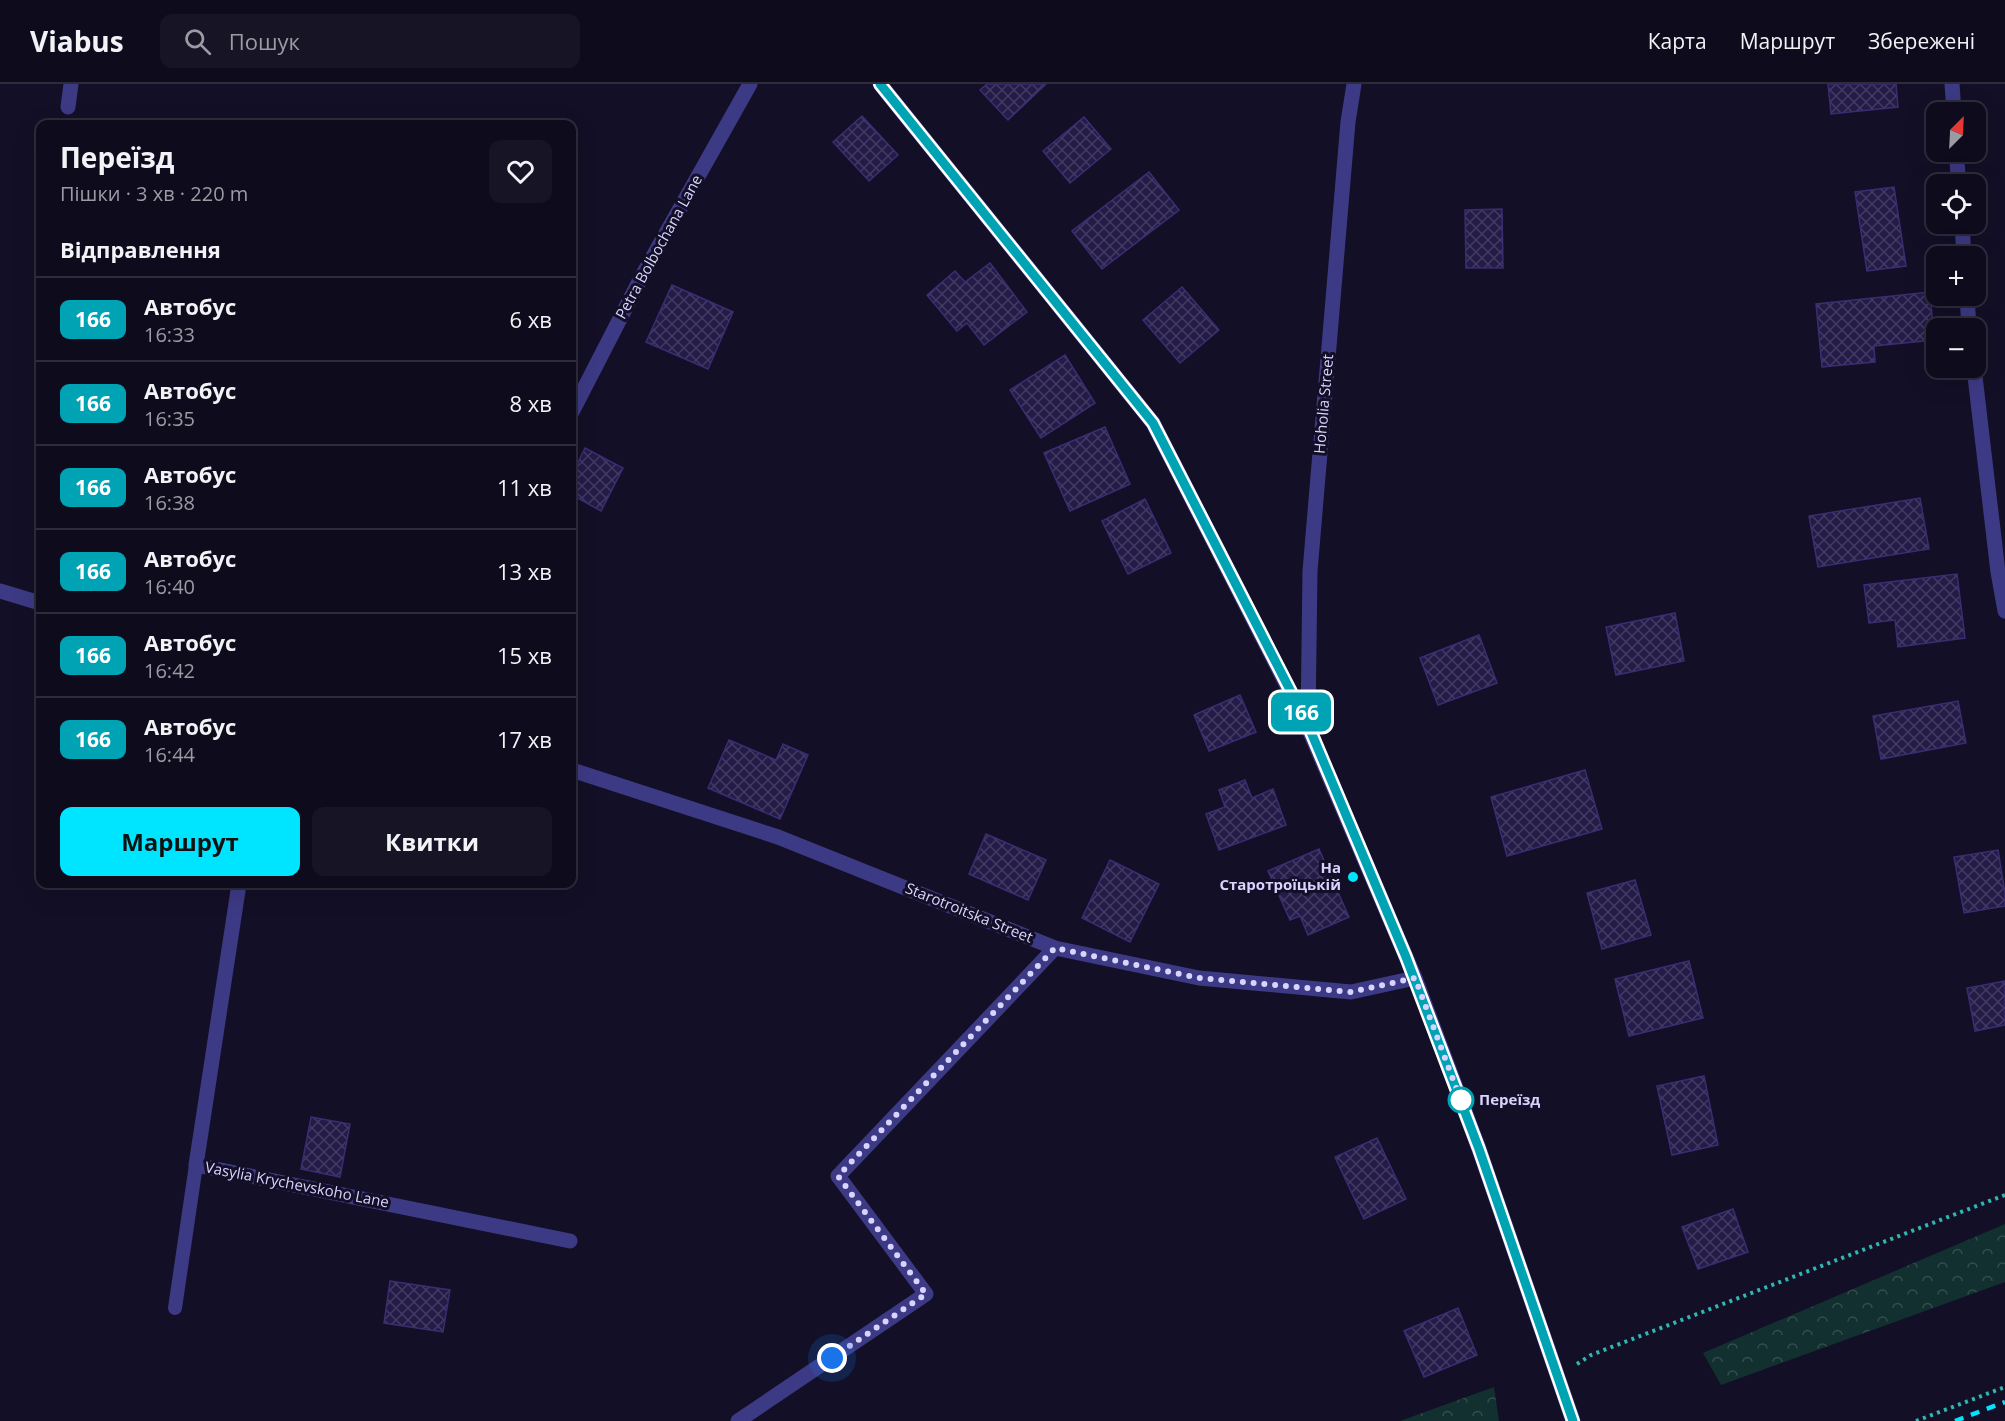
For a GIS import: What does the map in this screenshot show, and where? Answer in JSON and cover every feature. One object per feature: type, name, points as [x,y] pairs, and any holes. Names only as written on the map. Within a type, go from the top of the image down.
[{"type":"street","points":[[68,107],[71,84]]},
{"type":"street","name":"Petra Bolbochana Lane","points":[[576,404],[642,276],[750,84]]},
{"type":"street","points":[[880,84],[1153,423],[1308,725],[1415,978],[1479,1149],[1573,1421]]},
{"type":"street","name":"Hoholia Street","points":[[1308,725],[1310,571],[1348,122],[1354,84]]},
{"type":"street","points":[[1952,84],[1953,102]]},
{"type":"street","points":[[1975,378],[1998,572],[2005,611]]},
{"type":"street","points":[[0,591],[36,602]]},
{"type":"street","name":"Starotroitska Street","points":[[576,771],[778,837],[1055,948],[1199,978],[1351,992],[1415,978]]},
{"type":"street","name":"Vasylia Krychevskoho Lane","points":[[238,888],[196,1165],[570,1240]]},
{"type":"street","points":[[738,1421],[926,1294],[838,1176],[1055,948]]},
{"type":"lane","points":[[175,1308],[196,1165]]},
{"type":"path","points":[[1559,1376],[1592,1355],[2005,1195]]},
{"type":"path","points":[[1916,1421],[2005,1387]]},
{"type":"green space","points":[[2005,1224],[2005,1282],[1721,1385],[1703,1353]]},
{"type":"green space","points":[[1494,1387],[1499,1421],[1400,1421]]},
{"type":"building","points":[[987,84],[1046,84],[1008,120],[980,90]]},
{"type":"building","points":[[1828,84],[1896,84],[1898,107],[1831,114]]},
{"type":"building","points":[[862,116],[898,155],[869,181],[833,142]]},
{"type":"building","points":[[1084,117],[1111,149],[1070,183],[1043,151]]},
{"type":"building","points":[[1149,172],[1179,210],[1102,269],[1072,231]]},
{"type":"building","points":[[1894,187],[1906,266],[1867,271],[1855,192]]},
{"type":"building","points":[[1502,209],[1503,268],[1466,268],[1465,210]]},
{"type":"building","points":[[990,263],[1027,312],[984,345],[967,323],[957,331],[927,295],[955,271],[965,282]]},
{"type":"building","points":[[672,285],[733,312],[708,369],[646,342]]},
{"type":"building","points":[[1182,287],[1219,330],[1180,363],[1143,320]]},
{"type":"building","points":[[1926,292],[1926,306],[1931,306],[1932,318],[1926,318],[1926,341],[1874,346],[1875,362],[1822,367],[1816,304]]},
{"type":"building","points":[[1065,355],[1095,403],[1041,438],[1010,390]]},
{"type":"building","points":[[1105,427],[1130,484],[1070,511],[1044,453]]},
{"type":"building","points":[[585,448],[623,468],[601,511],[576,497],[576,467]]},
{"type":"building","points":[[1920,498],[1929,549],[1818,567],[1809,516]]},
{"type":"building","points":[[1145,499],[1171,553],[1128,574],[1102,521]]},
{"type":"building","points":[[1957,574],[1965,638],[1898,647],[1895,620],[1869,623],[1864,585]]},
{"type":"building","points":[[1675,613],[1684,661],[1616,675],[1606,627]]},
{"type":"building","points":[[1479,635],[1497,683],[1438,705],[1420,658]]},
{"type":"building","points":[[1240,695],[1256,732],[1209,751],[1194,715]]},
{"type":"building","points":[[1958,701],[1966,743],[1881,759],[1873,716]]},
{"type":"building","points":[[729,740],[776,760],[783,744],[808,755],[780,819],[708,788]]},
{"type":"building","points":[[1585,770],[1602,829],[1507,856],[1491,797]]},
{"type":"building","points":[[1245,780],[1252,798],[1273,789],[1286,825],[1219,850],[1206,814],[1225,807],[1219,790]]},
{"type":"building","points":[[986,834],[1046,860],[1028,900],[969,874]]},
{"type":"building","points":[[1319,849],[1349,917],[1308,935],[1300,916],[1290,920],[1268,871]]},
{"type":"building","points":[[1998,850],[2005,906],[1964,913],[1954,857]]},
{"type":"building","points":[[1110,860],[1159,884],[1130,942],[1082,918]]},
{"type":"building","points":[[1635,880],[1651,935],[1602,949],[1587,893]]},
{"type":"building","points":[[1689,961],[1703,1018],[1629,1036],[1615,979]]},
{"type":"building","points":[[2005,981],[2005,1025],[1975,1031],[1967,988]]},
{"type":"building","points":[[1704,1076],[1718,1145],[1672,1155],[1657,1086]]},
{"type":"building","points":[[311,1117],[350,1124],[340,1177],[301,1169]]},
{"type":"building","points":[[1377,1138],[1406,1199],[1364,1219],[1335,1157]]},
{"type":"building","points":[[1733,1209],[1748,1252],[1698,1269],[1682,1227]]},
{"type":"building","points":[[390,1281],[450,1290],[443,1332],[384,1323]]},
{"type":"building","points":[[1458,1308],[1477,1355],[1424,1377],[1404,1331]]},
{"type":"railway","points":[[1955,1421],[2005,1402]]},
{"type":"bus line","name":"166","points":[[880,84],[1153,423],[1308,725],[1415,978],[1479,1149],[1573,1421]]},
{"type":"place","name":"На Старотроїцькій","points":[[1353,877]]},
{"type":"place","name":"Переїзд","points":[[1461,1100]]},
{"type":"route","points":[[832,1358],[926,1294],[838,1176],[1055,948],[1199,978],[1351,992],[1415,978],[1463,1106],[1461,1100]]}]
